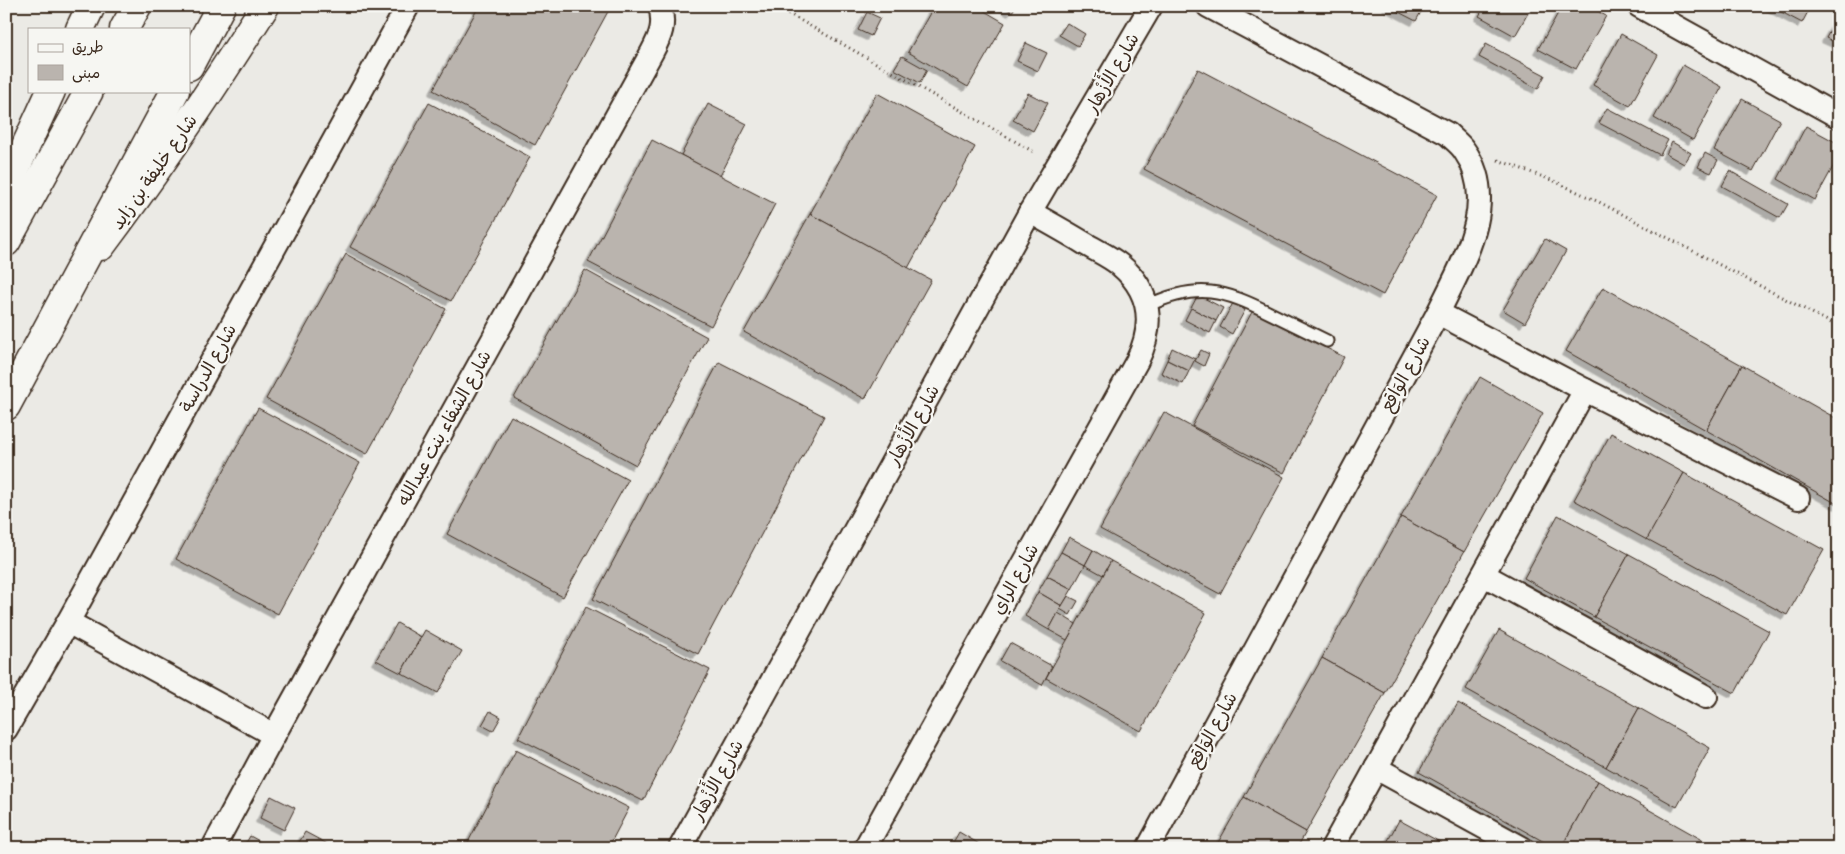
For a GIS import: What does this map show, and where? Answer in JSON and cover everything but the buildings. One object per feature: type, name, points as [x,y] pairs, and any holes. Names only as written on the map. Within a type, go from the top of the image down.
[{"type":"main road","points":[[81,28],[92,6]]},
{"type":"main road","points":[[125,28],[136,6]]},
{"type":"main road","points":[[190,64],[221,6]]},
{"type":"main road","name":"شارع خليفة بن زايد","points":[[72,285],[141,193],[206,98],[265,6]]},
{"type":"main road","points":[[6,189],[50,92]]},
{"type":"main road","points":[[6,242],[89,92]]},
{"type":"main road","name":"شارع خليفة بن زايد","points":[[6,406],[174,92]]},
{"type":"street","name":"شارع الدراسة","points":[[6,729],[68,622],[408,6]]},
{"type":"street","name":"شارع الشفاء بنت عبدالله","points":[[213,848],[652,52],[661,35],[664,18],[660,6]]},
{"type":"street","name":"شارع الأَزْهار","points":[[680,848],[1030,212],[1150,6]]},
{"type":"street","name":"شارع الوَاقِع","points":[[1148,848],[1438,313],[1468,251],[1480,207],[1479,186],[1473,166],[1464,150],[1448,134],[1208,6]]},
{"type":"street","points":[[1639,6],[1839,117]]},
{"type":"street","name":"شارع الراي","points":[[865,848],[1137,361],[1147,334],[1147,306],[1136,283],[1119,264],[1030,212]]},
{"type":"street","points":[[1438,313],[1798,498]]},
{"type":"street","points":[[1332,848],[1585,390]]},
{"type":"street","points":[[1484,575],[1706,697]]},
{"type":"street","points":[[68,622],[274,735]]},
{"type":"street","points":[[1376,768],[1522,848]]},
{"type":"lane","points":[[1147,306],[1164,297],[1184,292],[1223,293],[1241,299],[1327,342]]},
{"type":"path","points":[[775,6],[1058,166]]},
{"type":"path","points":[[1464,150],[1504,161],[1599,202],[1839,327]]}]
